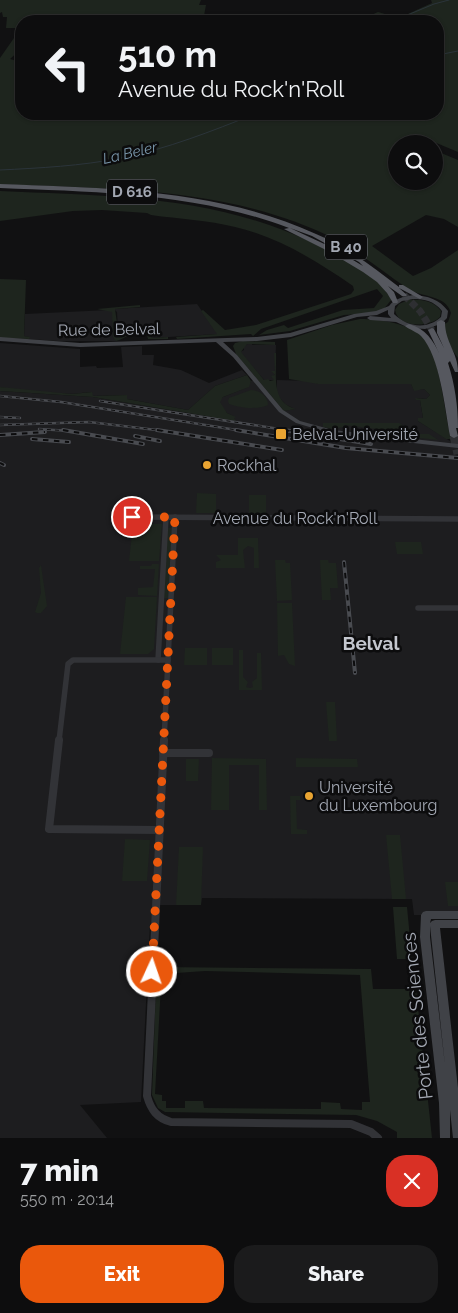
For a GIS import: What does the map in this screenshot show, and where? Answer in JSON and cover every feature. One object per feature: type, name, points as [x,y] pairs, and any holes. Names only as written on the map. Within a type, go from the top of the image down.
[{"type":"highway","name":"D 616","points":[[0,188],[161,198],[200,203],[261,216]]},
{"type":"highway","name":"B 40","points":[[261,216],[341,251],[403,295]]},
{"type":"highway","name":"B 40","points":[[261,216],[301,226],[335,240],[364,258],[405,289],[420,297]]},
{"type":"highway","name":"B 40","points":[[261,216],[349,260],[392,293],[393,305]]},
{"type":"highway","points":[[441,322],[441,333],[458,370]]},
{"type":"highway","points":[[409,326],[425,335],[430,342],[442,376],[454,436]]},
{"type":"highway","points":[[458,397],[446,357],[431,330],[448,375],[458,426]]},
{"type":"main road","points":[[420,297],[433,300],[443,307],[446,314],[441,322],[423,327],[409,326],[396,320],[340,319],[377,313],[406,298],[420,297]]},
{"type":"main road","points":[[393,305],[391,314],[396,320]]},
{"type":"main road","name":"Rue de Belval","points":[[0,339],[80,345],[218,340],[229,343],[290,335],[340,319]]},
{"type":"main road","points":[[218,340],[235,356],[281,411],[298,422],[320,430],[384,439],[458,446]]},
{"type":"main road","points":[[229,343],[235,356]]},
{"type":"main road","points":[[432,921],[458,915]]},
{"type":"main road","points":[[432,921],[458,924]]},
{"type":"main road","name":"Porte des Sciences","points":[[432,921],[428,969],[444,1103],[445,1138]]},
{"type":"main road","name":"Porte des Sciences","points":[[432,921],[458,1138]]},
{"type":"street","name":"Avenue du Rock'n'Roll","points":[[132,517],[458,519]]},
{"type":"street","points":[[158,660],[166,517]]},
{"type":"street","points":[[175,517],[147,1096],[154,1114],[162,1120],[171,1122],[351,1124],[371,1132],[378,1138]]},
{"type":"street","points":[[418,608],[458,608]]},
{"type":"street","points":[[159,830],[49,829],[68,664],[73,660],[168,660]]},
{"type":"street","points":[[163,753],[209,753]]},
{"type":"shaded area","points":[[0,0],[201,0],[199,5],[206,5],[204,15],[15,15],[15,28],[6,28],[7,17],[3,17],[2,12],[0,13]]},
{"type":"shaded area","points":[[431,0],[458,0],[458,152],[443,146],[443,135],[388,135],[388,190],[443,190],[443,154],[458,160],[458,227],[444,219],[426,215],[372,246],[413,276],[431,268],[458,250],[458,358],[448,343],[443,330],[443,325],[448,322],[451,313],[444,302],[407,288],[345,244],[296,222],[255,209],[171,194],[85,187],[0,184],[0,58],[15,37],[15,54],[10,59],[15,60],[15,120],[444,120],[444,15],[406,15],[432,3]]},
{"type":"shaded area","points":[[378,12],[388,15],[371,15]]},
{"type":"shaded area","points":[[0,191],[119,197],[196,206],[234,214],[272,226],[334,253],[377,281],[392,299],[383,310],[374,313],[344,315],[290,331],[259,335],[267,330],[284,325],[288,328],[343,310],[374,308],[383,296],[377,289],[261,329],[253,336],[251,334],[177,339],[176,337],[217,334],[201,311],[203,310],[225,330],[256,325],[351,294],[354,290],[353,286],[282,243],[251,231],[204,221],[147,213],[102,210],[73,211],[0,221]]},
{"type":"shaded area","points":[[0,279],[26,280],[24,336],[30,337],[29,339],[0,338]]},
{"type":"shaded area","points":[[408,300],[422,300],[434,304],[441,311],[440,317],[435,321],[422,324],[408,323],[402,320],[397,316],[395,310],[399,304]]},
{"type":"shaded area","points":[[197,304],[218,334],[152,338],[149,329],[118,330],[117,312],[114,309]]},
{"type":"shaded area","points":[[140,305],[140,307],[115,309],[118,330],[149,329],[152,338],[168,337],[168,339],[148,339],[147,335],[135,333],[116,341],[113,337],[112,312],[97,309]]},
{"type":"shaded area","points":[[109,310],[113,312],[116,341],[58,341],[29,339],[29,337],[24,336],[25,314]]},
{"type":"shaded area","points":[[360,319],[377,320],[406,327],[415,331],[428,342],[435,361],[450,436],[458,437],[458,439],[446,439],[418,421],[418,418],[423,418],[420,400],[415,398],[426,399],[430,395],[424,389],[414,391],[411,384],[318,384],[289,379],[287,340],[332,325]]},
{"type":"shaded area","points":[[243,341],[275,342],[275,345],[247,344],[241,352],[264,380],[268,379],[270,381],[274,380],[271,376],[275,375],[271,371],[275,371],[274,353],[276,353],[276,379],[279,394],[282,400],[296,409],[284,411],[236,354],[233,346],[235,343]]},
{"type":"shaded area","points":[[0,343],[80,349],[80,367],[96,366],[97,368],[123,367],[121,347],[142,346],[142,355],[154,355],[153,365],[181,370],[209,383],[242,370],[247,375],[215,386],[188,410],[127,399],[126,395],[92,396],[91,392],[72,394],[17,390],[0,387]]},
{"type":"shaded area","points":[[252,343],[252,345],[276,345],[275,371],[272,371],[275,375],[275,380],[264,380],[240,352],[244,350],[244,345]]},
{"type":"shaded area","points":[[247,375],[251,381],[249,387],[223,397],[220,402],[227,413],[236,417],[234,418],[236,421],[93,397],[0,391],[0,387],[72,394],[92,392],[93,396],[127,395],[127,399],[188,410],[215,386]]},
{"type":"shaded area","points":[[257,379],[284,411],[294,409],[285,404],[277,395],[277,380],[311,381],[318,384],[411,384],[414,390],[424,389],[430,395],[426,399],[416,398],[420,400],[423,418],[418,421],[458,446],[458,915],[414,915],[412,899],[202,898],[201,905],[156,905],[154,923],[150,924],[141,1102],[80,1105],[107,1138],[0,1138],[0,391],[93,397],[235,421],[233,416],[227,413],[220,404],[220,400],[248,387],[251,381]]},
{"type":"shaded area","points":[[251,390],[262,394],[268,405],[259,408],[248,408],[229,404],[229,398]]},
{"type":"shaded area","points":[[323,423],[399,423],[417,434],[429,434],[438,440],[411,437],[401,432],[344,425],[334,429],[323,427]]},
{"type":"shaded area","points":[[197,493],[216,494],[216,513],[196,513]]},
{"type":"shaded area","points":[[249,495],[266,495],[266,514],[249,513]]},
{"type":"shaded area","points":[[133,524],[162,524],[159,561],[129,561]]},
{"type":"shaded area","points":[[167,528],[172,528],[169,598],[163,598]]},
{"type":"shaded area","points":[[238,538],[258,538],[259,568],[254,568],[254,548],[248,546],[243,550],[245,568],[216,568],[216,562],[221,560],[216,555],[238,555]]},
{"type":"shaded area","points":[[395,542],[421,542],[423,554],[397,554]]},
{"type":"shaded area","points":[[275,560],[285,560],[286,563],[290,563],[292,600],[277,601]]},
{"type":"shaded area","points":[[320,560],[336,563],[338,588],[330,588],[331,600],[322,600]]},
{"type":"shaded area","points":[[152,564],[159,564],[157,596],[138,595],[138,588],[153,587],[155,569],[140,569],[140,566],[151,566]]},
{"type":"shaded area","points":[[41,565],[47,606],[41,613],[37,613],[35,612],[41,593],[39,568]]},
{"type":"shaded area","points":[[126,597],[157,597],[154,649],[148,654],[120,654]]},
{"type":"shaded area","points":[[277,603],[292,603],[295,666],[289,664],[284,655],[278,656]]},
{"type":"shaded area","points":[[185,648],[207,648],[207,665],[184,665]]},
{"type":"shaded area","points":[[212,648],[233,648],[233,665],[212,665]]},
{"type":"shaded area","points":[[239,650],[243,650],[243,677],[248,682],[246,687],[250,688],[253,687],[252,682],[257,678],[257,653],[261,653],[262,690],[239,690]]},
{"type":"shaded area","points":[[326,702],[335,702],[337,741],[329,741]]},
{"type":"shaded area","points":[[212,758],[266,759],[267,810],[259,810],[259,765],[229,765],[229,810],[211,810]]},
{"type":"shaded area","points":[[296,758],[357,759],[358,767],[296,767]]},
{"type":"shaded area","points":[[186,759],[199,759],[198,781],[186,781]]},
{"type":"shaded area","points":[[290,796],[300,796],[300,800],[296,800],[297,829],[307,830],[307,834],[291,834]]},
{"type":"shaded area","points":[[386,835],[400,835],[406,899],[392,899]]},
{"type":"shaded area","points":[[125,839],[150,840],[147,881],[122,881]]},
{"type":"shaded area","points":[[179,847],[203,847],[201,905],[176,905]]},
{"type":"shaded area","points":[[445,882],[458,882],[458,906],[448,906]]},
{"type":"shaded area","points":[[393,907],[407,907],[412,959],[397,959]]},
{"type":"shaded area","points":[[156,967],[371,969],[373,989],[416,989],[432,1138],[397,1138],[397,1132],[377,1121],[356,1115],[165,1112],[158,1108],[152,1095],[156,987],[163,982],[168,982],[168,985],[161,985],[155,1094],[162,1095],[162,1101],[166,1101],[166,1108],[185,1108],[185,1101],[203,1101],[204,1108],[321,1109],[321,1102],[340,1103],[341,1109],[362,1110],[362,1102],[370,1102],[360,975],[205,971],[162,974]]},
{"type":"waterway","points":[[407,15],[449,0]]},
{"type":"waterway","name":"La Beler","points":[[444,54],[458,51]]},
{"type":"waterway","name":"La Beler","points":[[0,170],[106,161],[155,150],[240,120]]},
{"type":"tunnel","points":[[404,295],[420,311],[432,330]]},
{"type":"tunnel","points":[[454,436],[458,454]]},
{"type":"railway","points":[[0,396],[61,402],[243,431]]},
{"type":"railway","points":[[100,401],[292,431]]},
{"type":"railway","points":[[0,417],[20,418]]},
{"type":"railway","points":[[0,425],[89,422],[158,430]]},
{"type":"railway","points":[[39,429],[68,431]]},
{"type":"railway","points":[[63,430],[68,431]]},
{"type":"railway","points":[[158,430],[165,431]]},
{"type":"railway","points":[[158,430],[282,450]]},
{"type":"railway","points":[[236,430],[346,448],[458,458]]},
{"type":"railway","points":[[284,430],[371,444]]},
{"type":"railway","points":[[68,431],[143,444]]},
{"type":"railway","points":[[0,435],[45,432]]},
{"type":"railway","points":[[135,436],[160,441]]},
{"type":"railway","points":[[32,439],[69,442]]},
{"type":"railway","points":[[0,463],[4,465]]},
{"type":"railway","points":[[344,562],[355,673]]},
{"type":"place","name":"Belval-Université","points":[[281,434]]},
{"type":"place","name":"Rockhal","points":[[207,465]]},
{"type":"place","name":"Université du Luxembourg","points":[[309,796]]},
{"type":"district","name":"Belval","points":[[371,643]]},
{"type":"route","points":[[132,517],[175,517],[152,972]]}]
